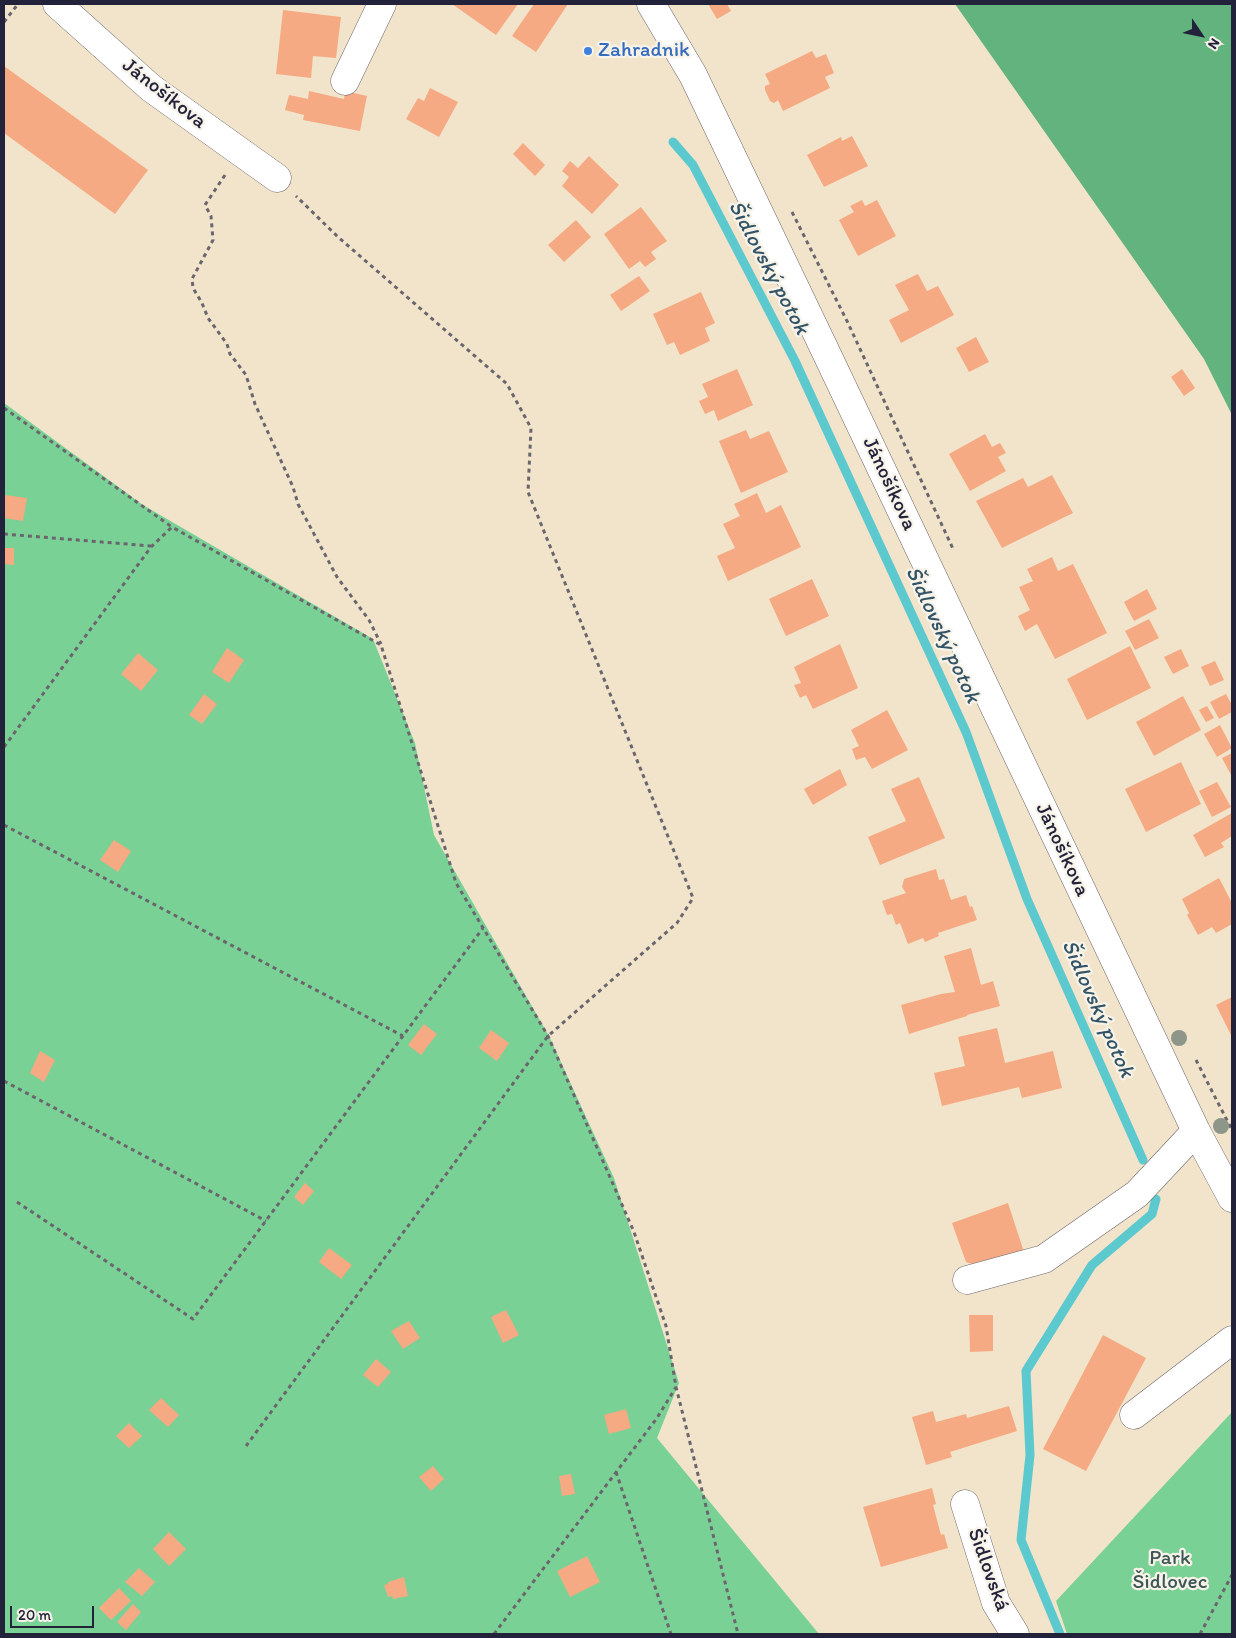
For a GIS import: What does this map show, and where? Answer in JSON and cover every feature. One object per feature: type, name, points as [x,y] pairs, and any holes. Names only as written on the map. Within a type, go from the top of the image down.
[{"type":"street","name":"Jánošíkova","points":[[57,4],[151,88],[277,178]]},
{"type":"street","points":[[345,81],[382,4]]},
{"type":"street","name":"Jánošíkova","points":[[651,4],[693,75],[1196,1132],[1232,1198]]},
{"type":"street","points":[[967,1280],[1044,1259],[1137,1194],[1196,1132]]},
{"type":"street","points":[[1134,1415],[1232,1340]]},
{"type":"street","name":"Šidlovská","points":[[964,1504],[996,1603],[1015,1634]]},
{"type":"path","points":[[4,22],[18,4]]},
{"type":"path","points":[[240,152],[205,205],[211,216],[213,240],[192,279],[193,288],[208,318],[227,344],[230,354],[246,375],[255,404],[293,487],[298,504],[337,577],[369,620],[381,645],[456,883],[548,1036],[634,1232],[666,1326],[676,1387],[738,1634]]},
{"type":"path","points":[[246,1446],[548,1036],[677,923],[693,898],[528,492],[531,428],[507,384],[338,237],[277,178]]},
{"type":"path","points":[[4,408],[172,526],[381,645]]},
{"type":"path","points":[[4,747],[151,546],[172,526]]},
{"type":"path","points":[[4,534],[151,546]]},
{"type":"path","points":[[4,825],[403,1036]]},
{"type":"path","points":[[17,1202],[193,1319],[483,928]]},
{"type":"path","points":[[4,1081],[266,1221]]},
{"type":"path","points":[[494,1634],[657,1418],[676,1387]]},
{"type":"path","points":[[616,1472],[671,1634]]},
{"type":"path","points":[[1200,1634],[1232,1575]]},
{"type":"green space","points":[[955,4],[1232,4],[1232,415],[1204,359]]},
{"type":"green space","points":[[4,403],[143,505],[373,639],[415,743],[434,835],[549,1036],[614,1178],[679,1383],[657,1438],[819,1634],[4,1634]]},
{"type":"green space","name":"Park Šidlovec","points":[[1232,1412],[1232,1634],[1067,1634],[1056,1601]]},
{"type":"building","points":[[452,4],[518,4],[496,35]]},
{"type":"building","points":[[534,4],[568,4],[536,52],[512,36]]},
{"type":"building","points":[[708,4],[727,4],[731,11],[717,19]]},
{"type":"building","points":[[283,10],[341,17],[336,58],[313,56],[311,78],[276,74]]},
{"type":"building","points":[[812,51],[816,58],[826,54],[834,73],[825,77],[830,88],[783,111],[778,100],[774,103],[770,101],[765,86],[770,84],[765,74]]},
{"type":"building","points":[[4,66],[148,170],[115,214],[4,133]]},
{"type":"building","points":[[430,88],[458,102],[439,137],[406,119],[418,98],[424,101]]},
{"type":"building","points":[[309,91],[344,99],[345,91],[367,96],[360,131],[303,120],[304,115],[285,110],[289,95],[308,99]]},
{"type":"building","points":[[852,136],[868,166],[824,187],[807,155],[841,137],[842,141]]},
{"type":"building","points":[[523,143],[545,165],[535,176],[513,154]]},
{"type":"building","points":[[589,156],[619,185],[592,214],[562,186],[569,177],[562,171],[570,161],[578,168]]},
{"type":"building","points":[[862,200],[865,206],[877,200],[896,236],[858,256],[839,220],[854,212],[850,206]]},
{"type":"building","points":[[641,207],[667,241],[651,252],[656,259],[645,267],[640,261],[629,269],[604,234]]},
{"type":"building","points":[[576,220],[591,237],[564,262],[548,245]]},
{"type":"building","points":[[918,274],[927,291],[938,286],[954,315],[901,343],[889,320],[909,310],[895,285]]},
{"type":"building","points":[[639,276],[650,291],[621,311],[610,295]]},
{"type":"building","points":[[701,292],[715,323],[705,328],[710,341],[680,355],[674,342],[667,345],[653,314]]},
{"type":"building","points":[[976,337],[989,362],[969,372],[956,348]]},
{"type":"building","points":[[737,369],[753,405],[718,421],[714,410],[705,414],[699,401],[708,397],[702,384]]},
{"type":"building","points":[[1182,369],[1195,388],[1184,396],[1171,377]]},
{"type":"building","points":[[746,430],[750,439],[769,431],[788,472],[741,493],[719,441]]},
{"type":"building","points":[[985,434],[992,447],[1000,443],[1006,453],[998,457],[1006,471],[970,491],[949,454]]},
{"type":"building","points":[[1052,475],[1073,513],[1002,548],[976,501],[1023,478],[1028,487]]},
{"type":"building","points":[[757,493],[766,513],[781,505],[801,547],[728,581],[717,556],[735,548],[723,524],[740,516],[734,504]]},
{"type":"building","points":[[5,495],[27,498],[23,521],[4,518]]},
{"type":"building","points":[[4,548],[14,548],[14,565],[4,564]]},
{"type":"building","points":[[1052,557],[1058,571],[1073,564],[1107,633],[1055,659],[1037,624],[1025,631],[1018,616],[1030,610],[1019,587],[1033,581],[1027,569]]},
{"type":"building","points":[[812,579],[829,616],[786,636],[769,599]]},
{"type":"building","points":[[1147,589],[1157,609],[1134,621],[1124,602]]},
{"type":"building","points":[[1149,619],[1159,638],[1135,650],[1125,631]]},
{"type":"building","points":[[840,644],[858,688],[813,709],[806,695],[800,698],[794,685],[801,683],[794,667]]},
{"type":"building","points":[[1130,646],[1151,688],[1087,720],[1067,679]]},
{"type":"building","points":[[227,648],[244,660],[229,683],[212,672]]},
{"type":"building","points":[[1181,649],[1189,666],[1173,674],[1164,657]]},
{"type":"building","points":[[138,653],[158,670],[141,691],[121,674]]},
{"type":"building","points":[[1215,661],[1224,680],[1210,686],[1201,667]]},
{"type":"building","points":[[204,694],[217,704],[202,724],[189,715]]},
{"type":"building","points":[[1226,694],[1232,705],[1232,712],[1219,719],[1210,702]]},
{"type":"building","points":[[1183,696],[1201,730],[1154,756],[1136,722]]},
{"type":"building","points":[[1207,706],[1214,718],[1206,722],[1199,710]]},
{"type":"building","points":[[887,710],[908,750],[872,769],[865,757],[856,760],[852,749],[859,746],[851,730]]},
{"type":"building","points":[[1220,725],[1232,748],[1217,757],[1204,734]]},
{"type":"building","points":[[1232,753],[1232,774],[1231,775],[1222,758]]},
{"type":"building","points":[[1181,762],[1201,804],[1146,832],[1125,789]]},
{"type":"building","points":[[840,769],[847,785],[813,805],[804,789]]},
{"type":"building","points":[[919,777],[945,838],[880,865],[868,837],[906,821],[891,789]]},
{"type":"building","points":[[1217,782],[1231,807],[1212,817],[1199,791]]},
{"type":"building","points":[[1232,813],[1232,836],[1221,843],[1224,847],[1205,857],[1193,835]]},
{"type":"building","points":[[114,840],[131,851],[118,872],[100,860]]},
{"type":"building","points":[[936,869],[939,880],[944,879],[951,900],[966,895],[977,920],[938,933],[939,936],[925,942],[923,938],[908,944],[900,923],[896,925],[892,914],[887,915],[882,901],[906,893],[902,887],[904,879]]},
{"type":"building","points":[[1219,878],[1232,903],[1232,924],[1216,933],[1212,927],[1198,935],[1187,915],[1189,913],[1182,899]]},
{"type":"building","points":[[971,948],[981,985],[993,981],[1000,1006],[909,1034],[901,1005],[955,992],[944,956]]},
{"type":"building","points":[[1232,997],[1232,1037],[1216,1005]]},
{"type":"building","points":[[424,1024],[437,1034],[421,1055],[408,1045]]},
{"type":"building","points":[[997,1028],[1005,1063],[1053,1051],[1062,1088],[1022,1098],[1019,1087],[942,1106],[934,1073],[965,1066],[958,1037]]},
{"type":"building","points":[[491,1030],[509,1043],[497,1061],[479,1048]]},
{"type":"building","points":[[40,1051],[55,1060],[44,1082],[30,1073]]},
{"type":"building","points":[[305,1183],[314,1191],[303,1205],[294,1197]]},
{"type":"building","points":[[1008,1203],[1024,1252],[982,1267],[966,1262],[952,1223]]},
{"type":"building","points":[[329,1248],[352,1265],[341,1279],[319,1262]]},
{"type":"building","points":[[506,1310],[519,1335],[503,1343],[491,1317]]},
{"type":"building","points":[[969,1315],[993,1315],[993,1351],[970,1352]]},
{"type":"building","points":[[409,1321],[420,1338],[403,1349],[391,1331]]},
{"type":"building","points":[[1103,1335],[1146,1358],[1086,1471],[1043,1449]]},
{"type":"building","points":[[376,1359],[391,1372],[378,1387],[363,1375]]},
{"type":"building","points":[[161,1398],[179,1415],[168,1427],[149,1410]]},
{"type":"building","points":[[1009,1406],[1017,1431],[950,1452],[952,1457],[926,1465],[912,1417],[933,1411],[936,1422],[966,1414],[967,1418]]},
{"type":"building","points":[[626,1409],[631,1428],[609,1434],[604,1415]]},
{"type":"building","points":[[129,1423],[142,1436],[129,1448],[116,1436]]},
{"type":"building","points":[[433,1466],[444,1479],[431,1491],[419,1477]]},
{"type":"building","points":[[571,1474],[575,1494],[562,1496],[559,1476]]},
{"type":"building","points":[[932,1488],[936,1504],[933,1505],[941,1535],[944,1534],[948,1548],[881,1567],[863,1507]]},
{"type":"building","points":[[169,1532],[186,1549],[169,1566],[153,1549]]},
{"type":"building","points":[[587,1556],[600,1582],[570,1597],[557,1571]]},
{"type":"building","points":[[139,1568],[155,1582],[142,1596],[125,1582]]},
{"type":"building","points":[[404,1577],[408,1596],[393,1599],[392,1596],[388,1597],[384,1585]]},
{"type":"building","points":[[119,1588],[131,1601],[111,1620],[99,1608]]},
{"type":"building","points":[[133,1604],[141,1612],[126,1630],[117,1622]]},
{"type":"waterway","name":"Šidlovský potok","points":[[673,142],[693,165],[795,361],[966,732],[1027,899],[1143,1160]]},
{"type":"waterway","name":"Šidlovský potok","points":[[1060,1634],[1021,1540],[1030,1455],[1026,1371],[1092,1265],[1152,1214],[1156,1199]]},
{"type":"place","name":"Zahradnik","points":[[588,51]]}]
